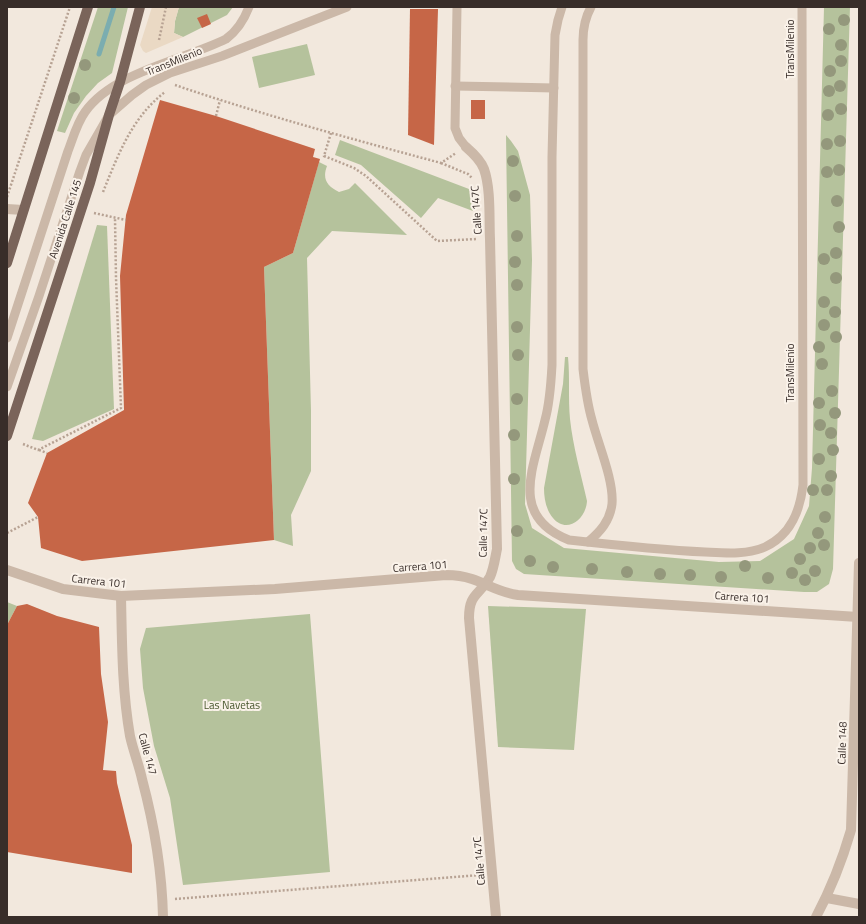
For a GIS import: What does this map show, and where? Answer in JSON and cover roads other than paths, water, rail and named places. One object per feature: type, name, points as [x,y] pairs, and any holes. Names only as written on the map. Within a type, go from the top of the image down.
[{"type":"main road","points":[[7,263],[88,7]]},
{"type":"main road","name":"Avenida Calle 145","points":[[7,436],[88,190],[120,82],[140,7]]},
{"type":"street","name":"Calle 147C","points":[[466,146],[484,169],[488,190],[490,239],[497,548],[490,577],[471,600],[469,618],[496,917]]},
{"type":"street","points":[[7,209],[23,210]]},
{"type":"street","name":"Calle 148","points":[[816,917],[827,898],[842,861],[851,830],[859,617],[859,563]]},
{"type":"street","name":"Carrera 101","points":[[7,570],[63,589],[122,596],[276,589],[446,575],[459,576],[518,595],[859,617]]},
{"type":"street","name":"Calle 147","points":[[122,596],[123,675],[130,737],[156,836],[163,900],[163,917]]},
{"type":"street","points":[[827,898],[859,904]]},
{"type":"lane","name":"TransMilenio","points":[[7,338],[78,124],[92,103],[108,89],[120,82],[226,39],[235,32],[249,7]]},
{"type":"lane","name":"TransMilenio","points":[[7,387],[86,155],[109,115],[146,85],[170,73],[222,56],[347,7]]},
{"type":"lane","points":[[457,7],[455,128],[459,138],[466,146]]},
{"type":"lane","name":"TransMilenio","points":[[562,7],[555,35],[552,165],[552,366],[550,398],[530,485],[530,500],[536,517],[546,528],[550,532],[569,540],[683,551],[734,553],[752,551],[766,547],[777,540],[787,530],[796,516],[801,502],[803,485],[802,7]]},
{"type":"lane","points":[[588,542],[599,533],[604,526],[609,518],[612,505],[612,494],[607,471],[591,419],[586,394],[584,369],[583,28],[586,16],[591,7]]},
{"type":"lane","points":[[456,86],[554,88]]},
{"type":"waterway","points":[[99,54],[114,7]]},
{"type":"park label","name":"Las Navetas","points":[[232,705]]}]
